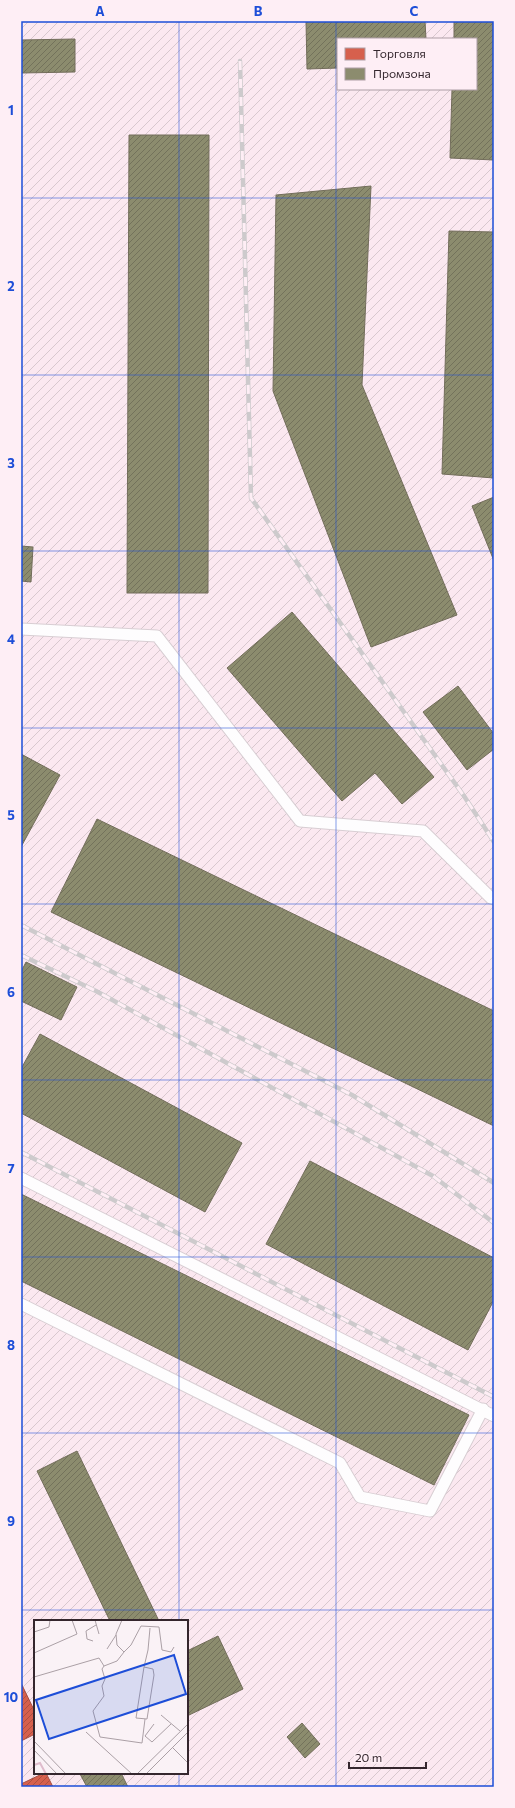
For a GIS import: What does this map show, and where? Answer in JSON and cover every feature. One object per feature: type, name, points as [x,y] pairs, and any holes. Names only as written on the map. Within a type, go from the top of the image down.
[{"type":"lane","points":[[21,629],[156,636],[300,821],[423,831],[491,898],[494,899]]},
{"type":"lane","points":[[21,1178],[483,1409],[494,1416]]},
{"type":"lane","points":[[21,1304],[340,1463],[360,1497],[430,1511],[483,1409]]},
{"type":"shaded area","points":[[21,21],[494,21],[494,1787],[21,1787]]},
{"type":"building: Торговля","points":[[21,1683],[34,1710],[34,1734],[21,1741]]},
{"type":"building: Торговля","points":[[42,1774],[46,1774],[53,1787],[21,1787],[21,1784]]},
{"type":"building: Промзона","points":[[306,21],[425,21],[426,38],[337,38],[337,68],[307,69]]},
{"type":"building: Промзона","points":[[454,21],[494,21],[494,160],[450,158],[452,90],[477,90],[477,38],[454,38]]},
{"type":"building: Промзона","points":[[75,39],[75,72],[21,73],[21,40]]},
{"type":"building: Промзона","points":[[129,135],[209,135],[208,593],[127,593]]},
{"type":"building: Промзона","points":[[371,186],[362,385],[457,615],[371,647],[273,391],[276,195]]},
{"type":"building: Промзона","points":[[449,231],[494,232],[494,478],[442,474]]},
{"type":"building: Промзона","points":[[494,497],[494,561],[472,506]]},
{"type":"building: Промзона","points":[[21,546],[33,547],[31,582],[21,581]]},
{"type":"building: Промзона","points":[[292,612],[434,777],[402,804],[375,773],[342,801],[227,668]]},
{"type":"building: Промзона","points":[[458,686],[494,734],[494,749],[467,770],[423,712]]},
{"type":"building: Промзона","points":[[21,754],[60,775],[21,847]]},
{"type":"building: Промзона","points":[[97,819],[494,1011],[494,1126],[51,912]]},
{"type":"building: Промзона","points":[[26,962],[77,987],[61,1020],[21,1001],[21,972]]},
{"type":"building: Промзона","points":[[40,1034],[242,1143],[205,1212],[21,1113],[21,1069]]},
{"type":"building: Промзона","points":[[310,1161],[494,1258],[494,1300],[468,1350],[266,1244]]},
{"type":"building: Промзона","points":[[21,1194],[469,1415],[434,1485],[21,1281]]},
{"type":"building: Промзона","points":[[77,1451],[159,1620],[110,1620],[37,1471]]},
{"type":"building: Промзона","points":[[218,1636],[243,1689],[188,1716],[188,1651]]},
{"type":"building: Промзона","points":[[302,1723],[320,1744],[305,1758],[287,1737]]},
{"type":"building: Промзона","points":[[80,1774],[122,1774],[128,1787],[87,1787]]},
{"type":"railway","points":[[240,61],[251,498],[464,796],[494,842]]},
{"type":"railway","points":[[21,925],[352,1095],[494,1183]]},
{"type":"railway","points":[[21,955],[96,991],[433,1176],[494,1223]]},
{"type":"railway","points":[[21,1152],[494,1397]]}]
